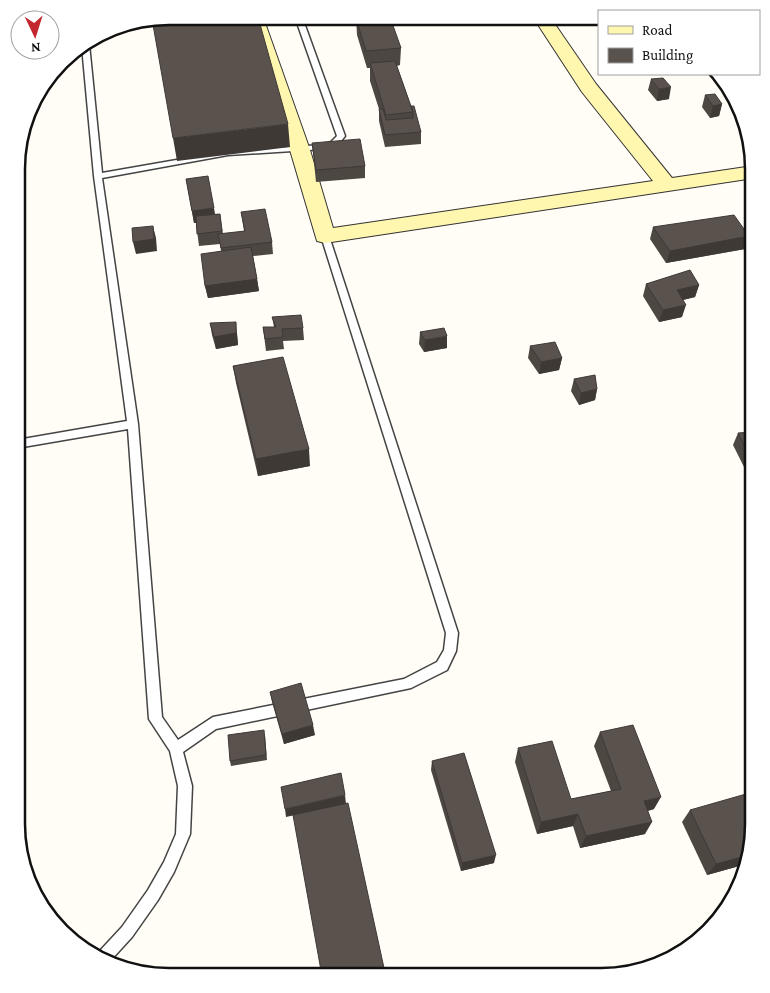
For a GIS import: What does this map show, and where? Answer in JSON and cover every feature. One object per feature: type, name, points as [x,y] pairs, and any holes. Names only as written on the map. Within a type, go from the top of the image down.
[{"type":"street","points":[[257,25],[300,150],[325,236],[745,173]]},
{"type":"street","points":[[547,25],[589,88],[666,184]]},
{"type":"lane","points":[[98,176],[228,153],[300,150],[334,144],[341,136],[301,25]]},
{"type":"lane","points":[[87,51],[98,176],[133,424],[156,719],[176,749],[185,786],[183,834],[170,867],[127,932],[106,953]]},
{"type":"lane","points":[[176,749],[214,723],[406,684],[442,666],[450,651],[452,633],[325,236]]},
{"type":"lane","points":[[25,443],[133,424]]},
{"type":"building","points":[[260,25],[288,124],[173,138],[153,26]]},
{"type":"building","points":[[358,25],[393,25],[401,48],[366,51]]},
{"type":"building","points":[[395,61],[413,112],[386,115],[370,63]]},
{"type":"building","points":[[663,78],[671,87],[659,89],[651,79]]},
{"type":"building","points":[[715,94],[722,104],[713,106],[705,95]]},
{"type":"building","points":[[411,106],[414,106],[421,132],[385,135],[379,109],[383,109],[386,120],[413,118]]},
{"type":"building","points":[[360,139],[365,166],[316,170],[312,143]]},
{"type":"building","points":[[208,176],[214,208],[192,211],[186,179]]},
{"type":"building","points":[[265,209],[272,242],[221,248],[218,234],[245,231],[241,212]]},
{"type":"building","points":[[220,214],[222,231],[197,234],[196,216]]},
{"type":"building","points":[[734,215],[745,230],[745,237],[670,251],[653,227]]},
{"type":"building","points":[[153,226],[154,239],[133,242],[132,228]]},
{"type":"building","points":[[251,247],[257,279],[205,286],[201,254]]},
{"type":"building","points":[[690,270],[699,285],[677,290],[686,305],[663,310],[646,284]]},
{"type":"building","points":[[301,315],[303,328],[282,329],[283,337],[265,339],[263,327],[276,327],[272,317]]},
{"type":"building","points":[[236,322],[236,333],[214,337],[210,323]]},
{"type":"building","points":[[444,328],[447,336],[425,340],[420,332]]},
{"type":"building","points":[[555,342],[562,358],[541,362],[530,346]]},
{"type":"building","points":[[283,357],[309,449],[256,459],[233,366]]},
{"type":"building","points":[[595,375],[597,389],[581,393],[574,379]]},
{"type":"building","points":[[738,433],[745,433],[745,447]]},
{"type":"building","points":[[301,683],[313,725],[282,734],[270,692]]},
{"type":"building","points":[[633,725],[661,797],[644,801],[652,822],[586,836],[578,814],[541,822],[518,748],[552,741],[571,799],[621,789],[600,732]]},
{"type":"building","points":[[264,730],[266,755],[230,761],[228,735]]},
{"type":"building","points":[[464,753],[496,855],[462,863],[432,761]]},
{"type":"building","points":[[341,773],[345,795],[285,809],[281,787]]},
{"type":"building","points":[[745,794],[745,833],[740,857],[716,864],[690,810]]},
{"type":"building","points":[[348,803],[384,968],[321,968],[293,815]]}]
